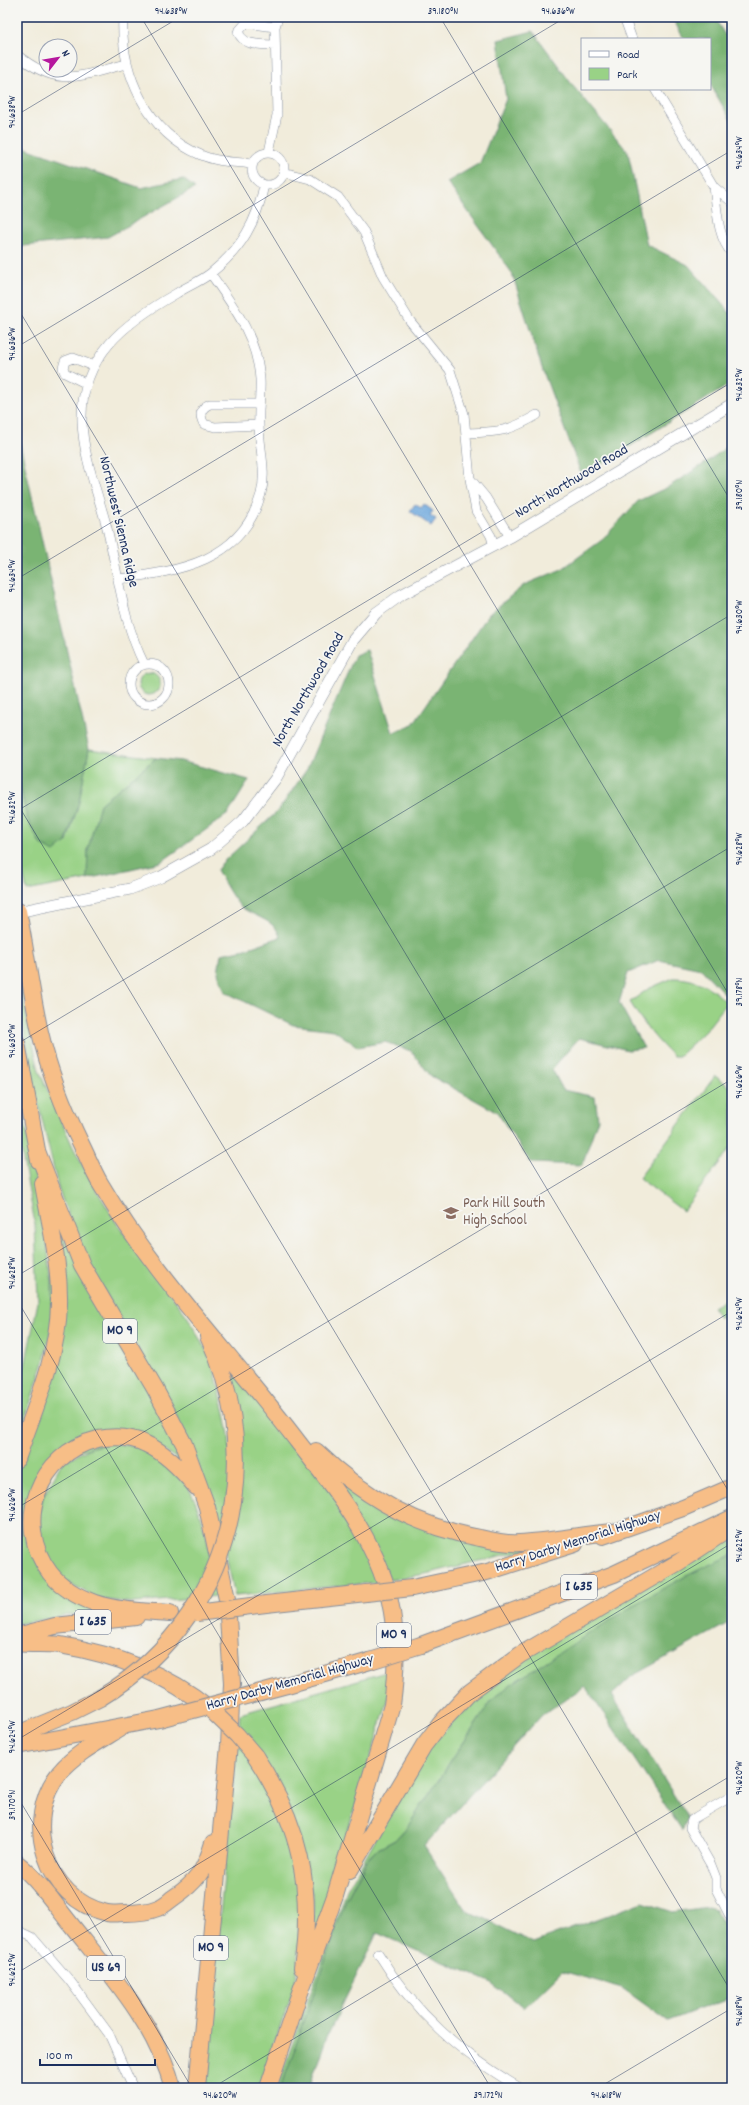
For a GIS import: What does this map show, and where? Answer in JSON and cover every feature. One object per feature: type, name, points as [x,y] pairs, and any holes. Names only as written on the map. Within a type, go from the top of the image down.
[{"type":"highway","name":"MO 9","points":[[18,911],[40,1031],[61,1102],[99,1182],[139,1243],[333,1485],[358,1523],[382,1572],[393,1616],[396,1673],[392,1705],[335,1896],[297,2001],[268,2088]]},
{"type":"highway","name":"MO 9","points":[[17,1043],[37,1151],[82,1265],[155,1389],[184,1444],[207,1507],[227,1599],[231,1640],[231,1714],[210,1966],[197,2088]]},
{"type":"highway","points":[[17,1459],[50,1366],[59,1304],[56,1258],[37,1151]]},
{"type":"highway","points":[[17,1734],[72,1712],[100,1698],[123,1684],[159,1652],[188,1617],[212,1574],[225,1538],[233,1500],[236,1453],[229,1399],[224,1379],[210,1340],[192,1309]]},
{"type":"highway","points":[[268,1402],[328,1463],[348,1480],[393,1509],[417,1520],[468,1536],[518,1543],[613,1532]]},
{"type":"highway","points":[[170,1612],[108,1607],[83,1598],[56,1580],[44,1564],[35,1543],[32,1519],[35,1496],[39,1486],[52,1466],[70,1451],[91,1441],[119,1438],[148,1444],[167,1457],[185,1473],[198,1489],[207,1507]]},
{"type":"highway","name":"Harry Darby Memorial Highway","points":[[17,1636],[55,1626],[170,1612],[196,1614],[266,1604],[412,1588],[487,1572],[683,1508],[732,1487]]},
{"type":"highway","name":"Harry Darby Memorial Highway","points":[[17,1746],[159,1720],[288,1685],[421,1645],[614,1574],[732,1518]]},
{"type":"highway","points":[[335,1896],[424,1745],[441,1723],[470,1692],[520,1654],[679,1562],[732,1527]]},
{"type":"highway","points":[[17,1643],[58,1645],[114,1656],[157,1674],[192,1694],[209,1708],[237,1735],[254,1756],[273,1784],[284,1807],[295,1837],[302,1868],[307,1912],[305,1942],[297,2001]]},
{"type":"highway","points":[[124,1726],[68,1763],[53,1783],[44,1806],[41,1831],[45,1856],[61,1885],[74,1896],[89,1906],[108,1913],[139,1912],[158,1908],[186,1890],[197,1879],[207,1864],[223,1807]]},
{"type":"highway","name":"US 69","points":[[17,1863],[40,1886],[125,1992],[158,2047],[173,2088]]},
{"type":"street","points":[[122,17],[122,36],[126,64],[144,105],[164,132],[184,147],[202,156],[219,160],[252,164]]},
{"type":"street","points":[[269,152],[276,115],[275,27],[278,17]]},
{"type":"street","points":[[624,17],[632,38]]},
{"type":"street","points":[[275,27],[246,24],[238,32],[241,39],[247,43],[275,45]]},
{"type":"street","points":[[17,55],[34,69],[55,77],[72,78],[126,64]]},
{"type":"street","points":[[656,90],[714,187],[732,202]]},
{"type":"street","points":[[269,152],[279,157],[282,162],[284,172],[278,181],[264,185],[255,178],[251,169],[252,164],[259,155],[269,152]]},
{"type":"street","points":[[284,172],[310,179],[338,196],[364,232],[383,277],[410,322],[450,370],[464,414],[470,479],[476,511],[491,536],[494,546]]},
{"type":"street","name":"Northwest Sienna Ridge","points":[[144,664],[128,625],[119,579],[89,462],[82,422],[83,396],[94,366],[103,350],[125,327],[146,311],[211,274],[236,250],[254,220],[261,204],[264,185]]},
{"type":"street","points":[[714,187],[722,232],[726,246],[732,253]]},
{"type":"street","points":[[119,579],[185,568],[203,562],[218,554],[238,536],[250,518],[261,493],[263,462],[258,425],[260,380],[257,359],[250,336],[239,315],[211,274]]},
{"type":"street","points":[[87,384],[65,372],[63,368],[65,361],[73,358],[94,366]]},
{"type":"street","points":[[258,425],[215,427],[204,424],[201,418],[201,411],[204,406],[210,404],[259,404]]},
{"type":"street","name":"North Northwood Road","points":[[18,911],[130,889],[161,877],[211,848],[243,821],[276,778],[353,640],[376,613],[401,595],[510,537],[732,404]]},
{"type":"street","points":[[466,433],[501,432],[520,425],[537,416]]},
{"type":"street","points":[[470,479],[486,498],[510,537]]},
{"type":"street","points":[[149,663],[160,666],[169,679],[167,694],[155,704],[139,702],[130,689],[132,674],[144,664],[149,663]]},
{"type":"street","points":[[732,1796],[696,1817],[690,1824],[691,1833],[711,1865],[716,1878],[716,1889],[732,1920]]},
{"type":"street","points":[[17,1930],[32,1937],[70,1980],[109,2034],[133,2088]]},
{"type":"street","points":[[378,1953],[396,1982],[433,2024],[476,2060],[520,2088]]},
{"type":"green space","points":[[672,17],[714,17],[725,35],[732,36],[732,122],[711,86],[711,38],[683,38]]},
{"type":"green space","points":[[533,31],[573,86],[628,152],[647,245],[688,265],[730,313],[732,312],[732,383],[582,476],[543,371],[512,273],[447,182],[480,163],[506,99],[498,40]]},
{"type":"green space","points":[[17,145],[141,188],[183,179],[195,188],[108,237],[24,246],[17,250]]},
{"type":"green space","points":[[17,430],[89,749],[79,802],[66,842],[54,852],[40,844],[27,818],[17,772]]},
{"type":"green space","points":[[732,443],[732,1001],[701,969],[659,960],[628,973],[619,1003],[644,1048],[628,1050],[579,1038],[552,1069],[563,1090],[595,1097],[598,1119],[582,1165],[531,1163],[497,1112],[431,1076],[411,1051],[385,1042],[358,1047],[334,1030],[293,1025],[225,992],[218,973],[221,954],[246,949],[280,937],[275,927],[271,923],[244,909],[237,902],[217,870],[222,863],[278,811],[307,769],[355,655],[367,650],[393,733],[413,724],[489,614],[524,585],[562,569],[602,540],[638,501],[668,487],[707,462]]},
{"type":"green space","points":[[145,673],[153,673],[160,680],[160,688],[153,695],[145,695],[138,688],[138,680]]},
{"type":"green space","points":[[89,749],[156,758],[100,804],[88,849],[87,879],[27,891],[17,848],[17,772],[27,818],[40,844],[67,842],[79,802]]},
{"type":"green space","points":[[156,758],[181,761],[249,780],[228,814],[161,862],[87,879],[88,849],[100,804]]},
{"type":"green space","points":[[17,971],[39,1071],[73,1147],[91,1181],[119,1227],[187,1316],[207,1352],[215,1372],[229,1435],[231,1479],[225,1509],[233,1530],[238,1504],[240,1470],[238,1435],[236,1418],[224,1367],[218,1350],[220,1348],[347,1512],[369,1551],[381,1582],[235,1596],[219,1524],[196,1460],[173,1409],[85,1258],[59,1191],[34,1085],[17,994]]},
{"type":"green space","points":[[673,978],[681,978],[703,984],[727,1003],[706,1030],[679,1056],[673,1056],[661,1044],[644,1024],[630,1002],[648,989]]},
{"type":"green space","points":[[715,1076],[732,1088],[732,1146],[683,1211],[639,1178]]},
{"type":"green space","points":[[17,1083],[43,1215],[52,1282],[52,1323],[44,1362],[17,1442],[17,1389],[25,1366],[38,1302],[35,1224],[17,1127]]},
{"type":"green space","points":[[53,1218],[160,1412],[183,1463],[142,1436],[54,1456],[30,1548],[97,1610],[17,1624],[17,1473],[53,1366]]},
{"type":"green space","points":[[732,1296],[732,1310],[719,1318],[713,1307]]},
{"type":"green space","points":[[103,1442],[145,1448],[187,1485],[195,1500],[207,1538],[218,1596],[133,1603],[99,1599],[62,1579],[39,1545],[39,1505],[62,1462]]},
{"type":"green space","points":[[323,1460],[375,1502],[533,1548],[425,1574],[390,1580]]},
{"type":"green space","points":[[732,1537],[732,1555],[684,1577],[647,1599],[492,1700],[408,1826],[395,1840],[376,1850],[366,1860],[345,1902],[281,2088],[277,2088],[347,1890],[420,1759],[489,1679],[710,1548]]},
{"type":"green space","points":[[732,1555],[732,1621],[632,1676],[612,1695],[688,1818],[682,1830],[585,1686],[542,1715],[424,1846],[465,1909],[533,1943],[643,1902],[673,1912],[708,1907],[715,1909],[732,1938],[732,1997],[668,2021],[622,1988],[562,1971],[524,2008],[490,1982],[377,1933],[326,2039],[309,2088],[281,2088],[345,1902],[367,1860],[376,1850],[395,1840],[408,1826],[492,1700],[511,1684],[647,1598],[675,1582]]},
{"type":"green space","points":[[393,1670],[391,1691],[317,1929],[314,1930],[313,1895],[274,1796],[301,1889],[297,1973],[292,1993],[259,2088],[203,2088],[240,1714]]},
{"type":"water","points":[[415,504],[421,508],[424,504],[433,511],[430,515],[436,519],[431,526],[410,511]]},
{"type":"place","name":"Park Hill South High School","points":[[451,1213]]}]
